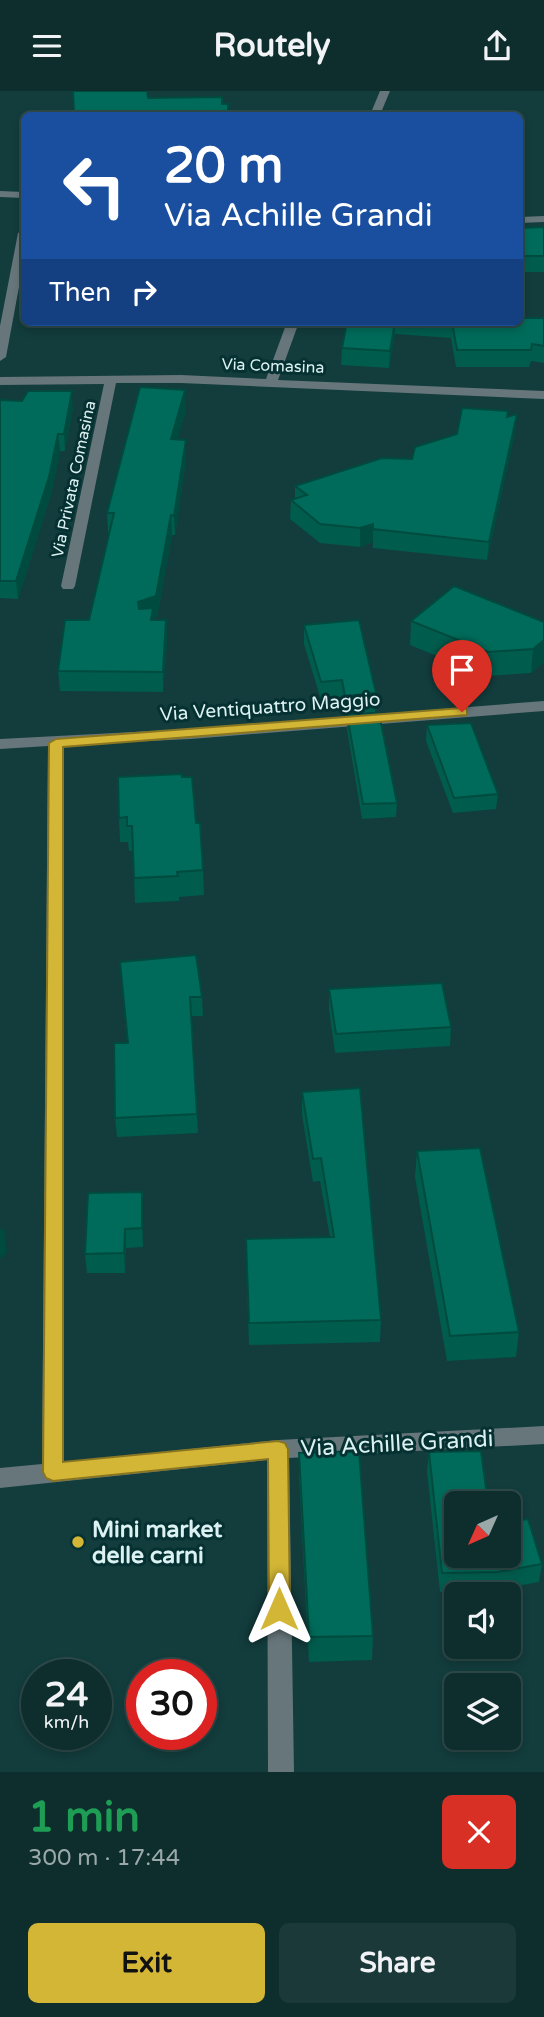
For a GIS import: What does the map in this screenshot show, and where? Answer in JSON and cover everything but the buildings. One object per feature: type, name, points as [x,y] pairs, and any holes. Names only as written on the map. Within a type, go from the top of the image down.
[{"type":"street","points":[[376,112],[385,91]]},
{"type":"street","points":[[0,194],[21,195]]},
{"type":"street","points":[[523,220],[544,219]]},
{"type":"street","points":[[0,356],[21,248]]},
{"type":"street","points":[[271,382],[292,326]]},
{"type":"street","name":"Via Comasina","points":[[0,381],[111,379],[271,382],[544,395]]},
{"type":"street","name":"Via Privata Comasina","points":[[68,586],[111,379]]},
{"type":"street","name":"Via Ventiquattro Maggio","points":[[0,744],[56,743],[544,706]]},
{"type":"street","points":[[53,1472],[56,743]]},
{"type":"street","name":"Via Achille Grandi","points":[[0,1478],[278,1449],[544,1435]]},
{"type":"street","points":[[278,1449],[281,1772]]},
{"type":"place","name":"Mini market delle carni","points":[[78,1542]]},
{"type":"route","points":[[279,1609],[278,1449],[53,1472],[56,743],[462,712]]}]
